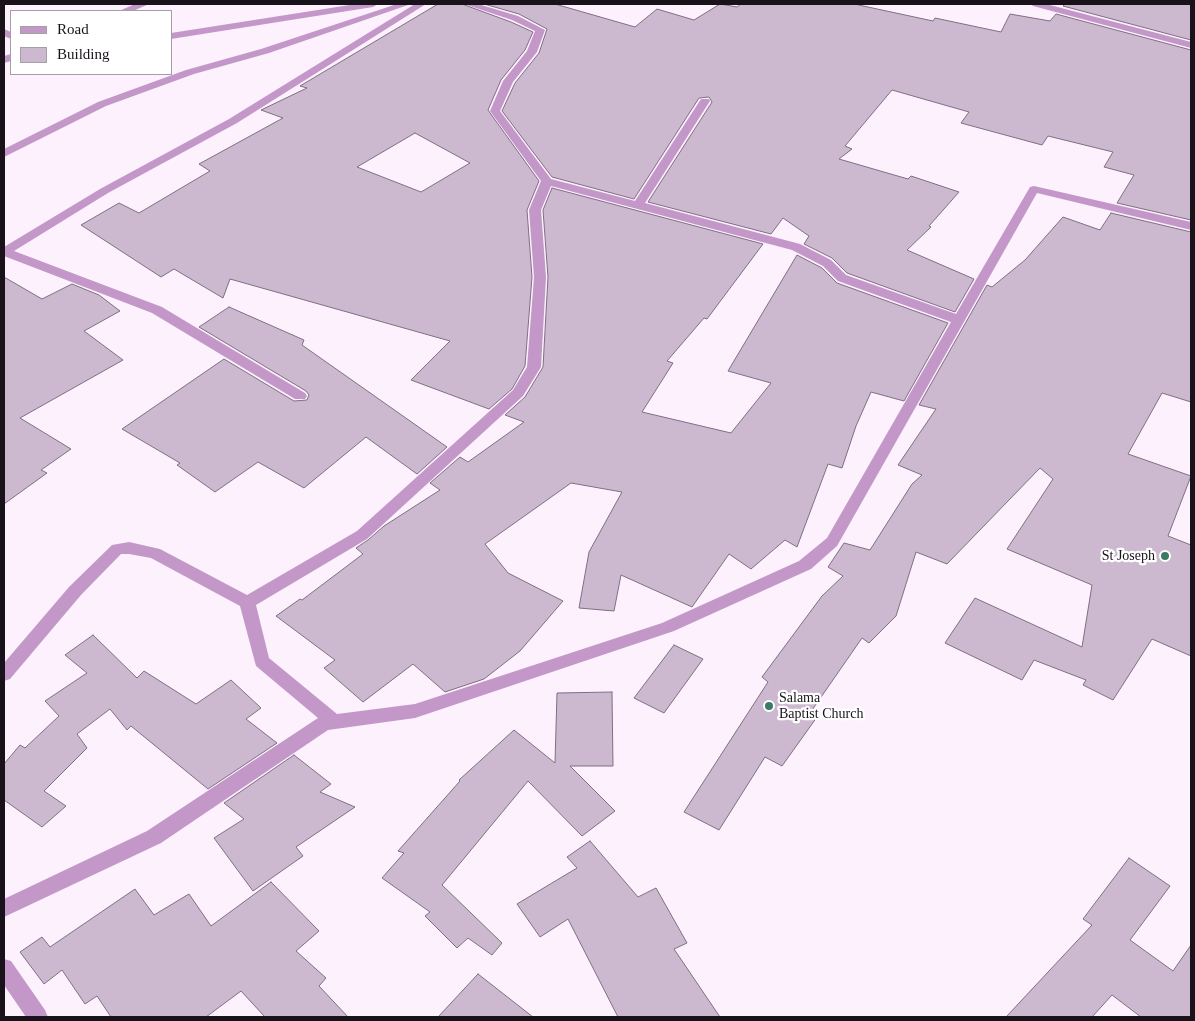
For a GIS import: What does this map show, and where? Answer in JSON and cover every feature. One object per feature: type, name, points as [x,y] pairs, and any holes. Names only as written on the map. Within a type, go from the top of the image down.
[{"type":"street","points":[[127,10],[144,4]]},
{"type":"street","points":[[172,36],[373,4]]},
{"type":"street","points":[[4,154],[102,104],[190,72],[265,51],[406,4]]},
{"type":"street","points":[[4,252],[112,186],[233,121],[421,4]]},
{"type":"street","points":[[469,4],[515,18],[540,30],[532,52],[508,81],[495,111],[547,181],[796,247],[827,263],[842,278],[959,320]]},
{"type":"street","points":[[1036,4],[1191,45]]},
{"type":"street","points":[[638,205],[704,101]]},
{"type":"street","points":[[247,602],[362,535],[518,393],[534,367],[540,277],[535,210],[547,181]]},
{"type":"street","points":[[331,720],[327,723],[424,708],[668,627],[804,565],[832,542],[1034,189],[1191,226]]},
{"type":"street","points":[[4,252],[156,310],[300,396]]},
{"type":"street","points":[[4,674],[75,592],[117,549],[129,548],[155,553],[247,602],[262,661],[331,720]]},
{"type":"street","points":[[4,908],[154,837],[331,720]]},
{"type":"street","points":[[4,968],[38,1017]]},
{"type":"building","points":[[438,4],[462,4],[533,32],[525,50],[501,80],[488,110],[539,181],[527,210],[532,277],[525,366],[512,389],[489,409],[411,380],[450,341],[230,279],[223,298],[174,269],[161,277],[81,225],[119,203],[139,213],[210,171],[199,164],[283,118],[261,110],[307,88],[300,86]],"holes":[[[415,133],[470,163],[421,192],[357,167]]]},
{"type":"building","points":[[484,4],[555,4],[635,27],[657,9],[694,20],[720,4],[737,7],[741,4],[854,4],[933,21],[935,18],[1001,32],[1010,14],[1050,21],[1056,14],[1191,50],[1191,220],[1117,203],[1134,175],[1104,167],[1113,152],[1048,136],[1042,145],[961,123],[969,112],[892,90],[845,146],[852,149],[839,159],[908,179],[911,176],[959,192],[929,226],[931,227],[907,250],[974,279],[955,312],[847,273],[832,258],[804,244],[809,236],[783,218],[771,234],[648,202],[712,102],[709,97],[699,98],[634,199],[552,177],[502,111],[515,83],[539,53],[547,29],[519,14]]},
{"type":"building","points":[[1065,4],[1191,4],[1191,40],[1063,6]]},
{"type":"building","points":[[552,188],[763,244],[707,319],[704,318],[667,361],[673,363],[642,412],[731,433],[771,383],[728,371],[797,255],[822,268],[837,283],[948,323],[904,401],[871,392],[856,426],[842,468],[828,464],[797,547],[785,540],[751,569],[729,554],[692,607],[621,575],[614,611],[579,608],[589,552],[622,492],[571,483],[485,544],[508,573],[563,601],[520,651],[484,679],[445,692],[413,664],[363,702],[324,668],[335,660],[276,616],[300,599],[302,600],[363,554],[356,548],[384,526],[440,490],[430,483],[460,457],[468,462],[524,422],[505,415],[525,397],[543,367],[548,277],[543,210]]},
{"type":"building","points":[[1111,213],[1191,232],[1191,402],[1162,393],[1128,454],[1191,476],[1168,536],[1191,545],[1191,656],[1152,639],[1113,700],[1083,685],[1086,680],[1034,660],[1022,680],[945,643],[975,598],[1082,647],[1092,585],[1007,549],[1053,479],[1040,468],[947,564],[916,552],[896,616],[869,643],[862,638],[810,713],[817,717],[782,766],[765,757],[719,830],[684,812],[768,682],[762,677],[822,596],[843,576],[828,567],[844,543],[870,550],[912,484],[922,475],[898,465],[936,409],[919,405],[987,285],[992,287],[1025,260],[1063,217],[1100,230]]},
{"type":"building","points":[[4,277],[42,299],[72,284],[99,295],[120,311],[84,331],[123,360],[20,418],[71,449],[41,470],[47,473],[4,504]]},
{"type":"building","points":[[229,307],[304,340],[302,345],[447,447],[417,474],[366,437],[304,488],[258,462],[215,492],[177,465],[180,463],[122,429],[224,359],[294,401],[307,400],[309,395],[306,391],[199,327]]},
{"type":"building","points":[[93,635],[137,678],[144,671],[196,704],[231,680],[261,708],[246,719],[277,743],[208,789],[131,726],[127,730],[110,709],[77,734],[87,748],[44,791],[66,806],[42,827],[4,800],[4,764],[20,745],[25,748],[59,716],[45,701],[87,673],[65,655]]},
{"type":"building","points":[[674,645],[703,659],[664,713],[634,698]]},
{"type":"building","points":[[612,692],[613,766],[570,766],[615,811],[582,836],[528,781],[442,885],[502,943],[492,955],[468,938],[457,948],[425,916],[430,912],[382,878],[404,853],[398,851],[459,780],[514,730],[555,763],[557,693]]},
{"type":"building","points":[[294,755],[331,784],[320,792],[355,807],[296,847],[303,856],[253,891],[214,838],[244,819],[224,803]]},
{"type":"building","points":[[590,841],[638,897],[656,888],[687,943],[674,949],[720,1017],[618,1017],[568,919],[540,937],[517,904],[577,868],[567,857]]},
{"type":"building","points":[[1129,858],[1170,886],[1130,940],[1173,971],[1191,945],[1191,1017],[1141,1017],[1112,995],[1092,1017],[1006,1017],[1092,925],[1083,919]]},
{"type":"building","points":[[271,882],[319,931],[296,951],[326,978],[319,986],[348,1017],[265,1017],[241,991],[206,1017],[111,1017],[97,996],[85,1004],[62,970],[44,984],[20,952],[42,937],[50,947],[135,889],[154,915],[189,894],[211,926]]},
{"type":"building","points":[[478,974],[533,1017],[438,1017]]},
{"type":"place","name":"St Joseph","points":[[1165,556]]},
{"type":"place","name":"Salama Baptist Church","points":[[769,706]]}]
